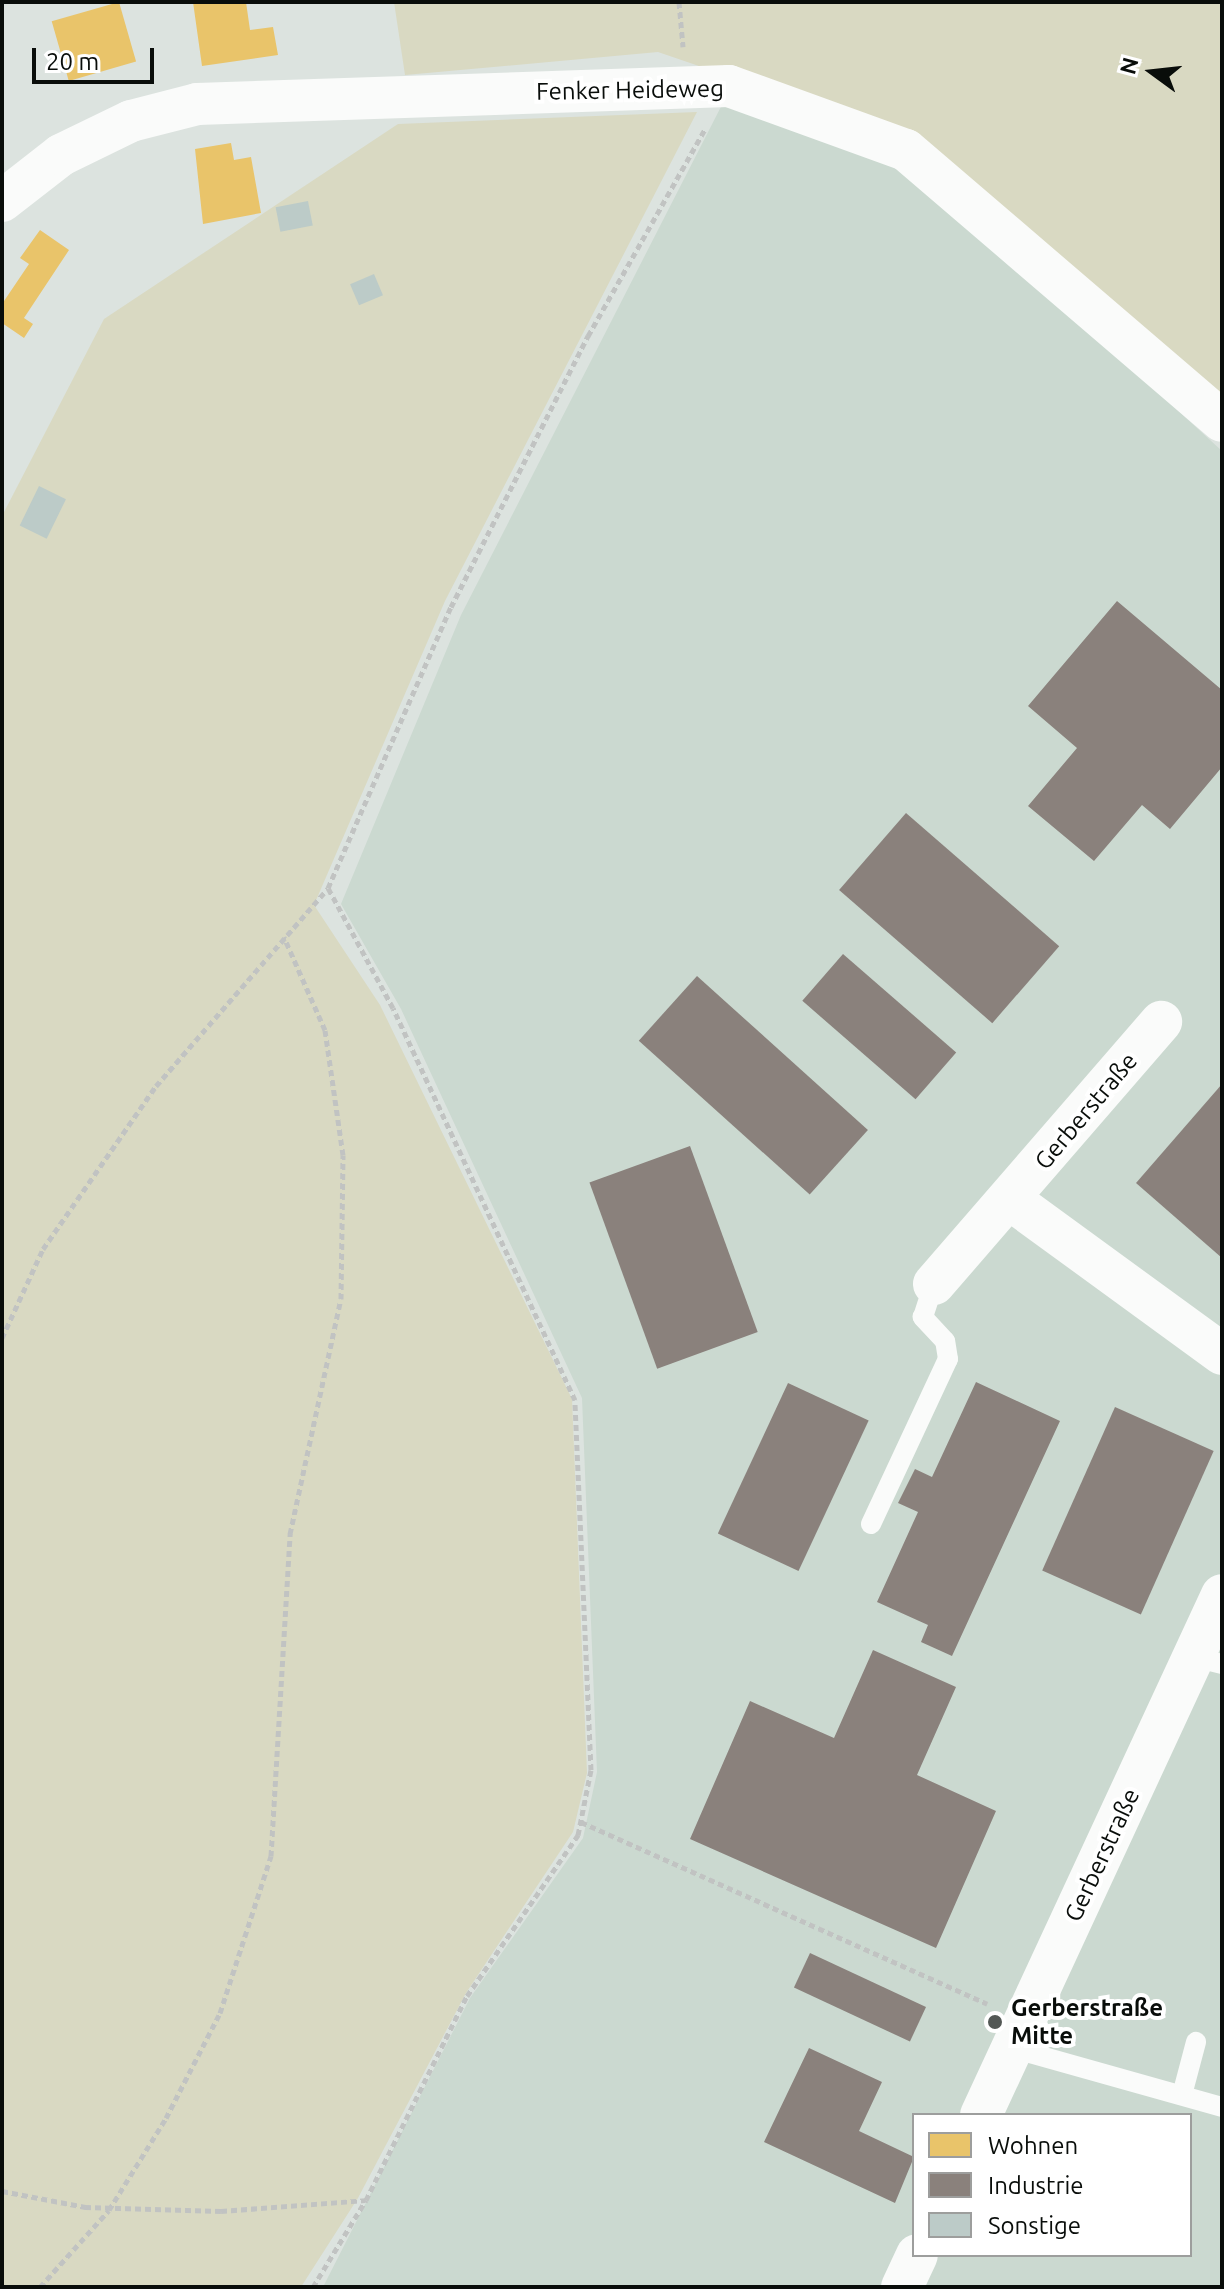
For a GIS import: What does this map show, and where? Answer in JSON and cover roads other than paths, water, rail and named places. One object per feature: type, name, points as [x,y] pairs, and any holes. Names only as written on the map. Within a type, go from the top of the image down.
[{"type":"street","name":"Fenker Heideweg","points":[[2,201],[103,134],[197,104],[729,86],[906,150],[1222,421]]},
{"type":"street","name":"Gerberstraße","points":[[934,1284],[1011,1200],[1161,1022]]},
{"type":"street","points":[[1011,1200],[1222,1354]]},
{"type":"street","name":"Gerberstraße","points":[[982,2113],[1018,2034],[1208,1660],[1222,1595]]},
{"type":"street","points":[[902,2287],[916,2257]]},
{"type":"lane","points":[[871,1524],[948,1359],[945,1341],[923,1317],[934,1284]]},
{"type":"lane","points":[[1018,2034],[1222,2107]]},
{"type":"lane","points":[[1182,2095],[1196,2042]]},
{"type":"place","name":"Gerberstraße Mitte","points":[[995,2022]]}]
